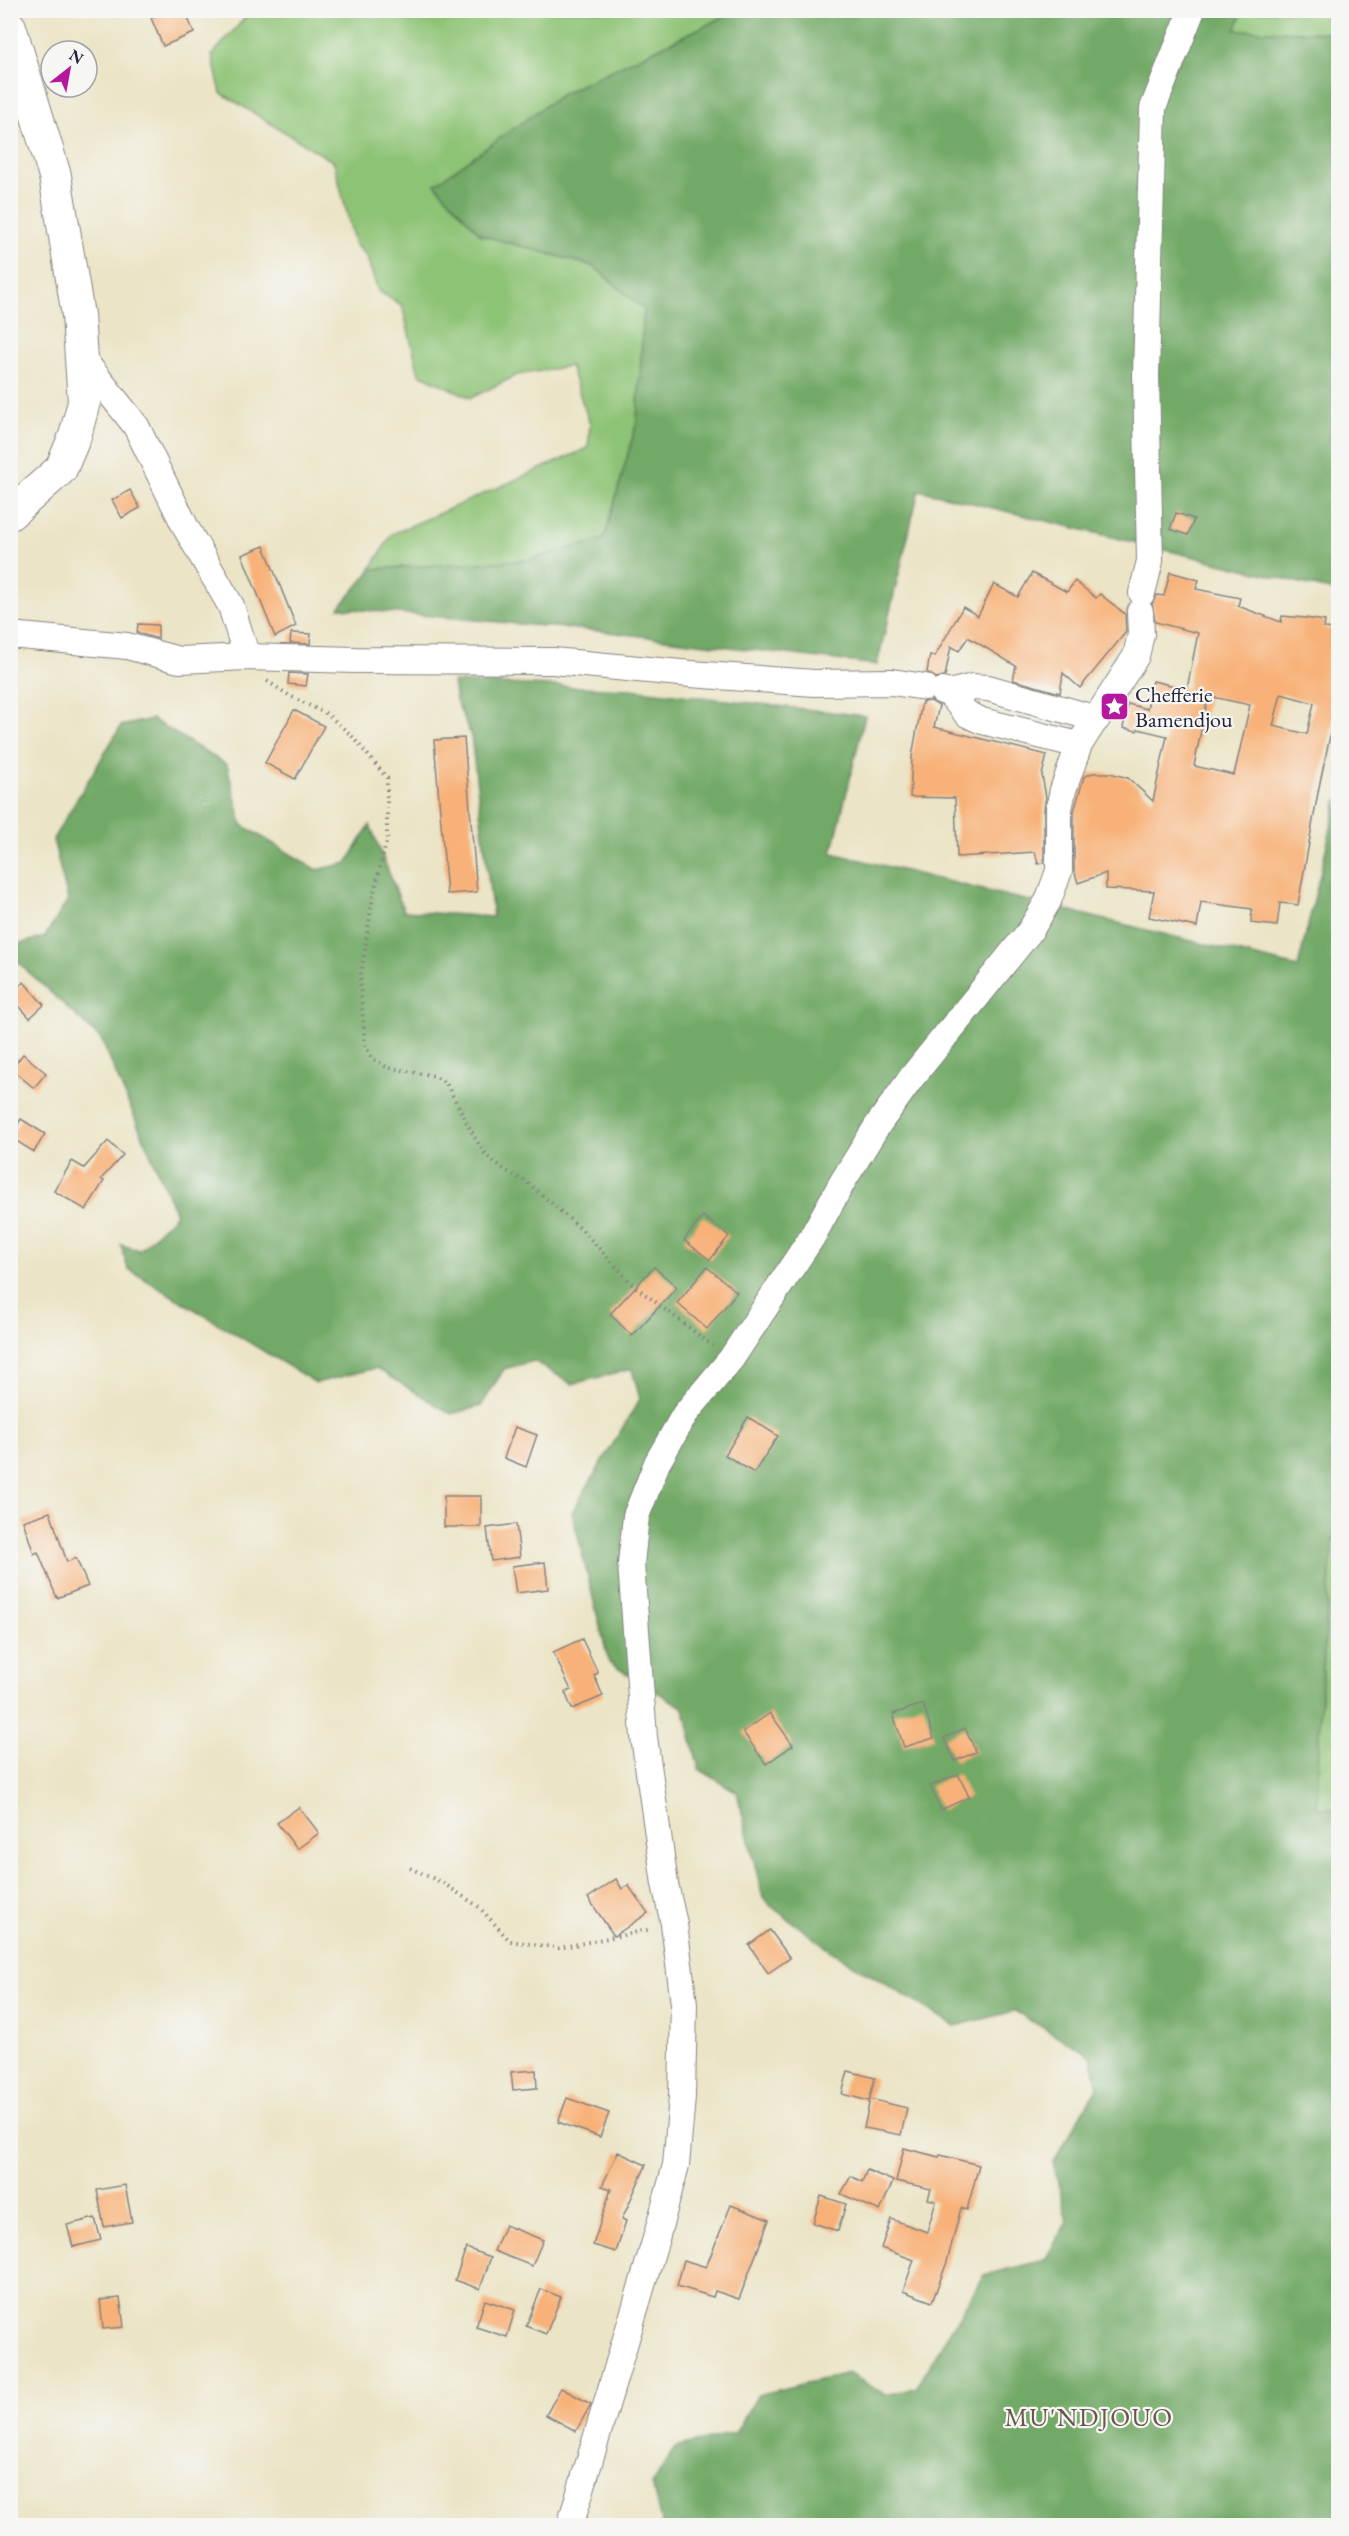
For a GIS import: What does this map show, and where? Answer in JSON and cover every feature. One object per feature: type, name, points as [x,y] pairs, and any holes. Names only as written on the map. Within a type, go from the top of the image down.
[{"type":"main road","points":[[10,27],[54,176],[70,258],[82,358],[84,402],[75,436],[61,470],[10,514]]},
{"type":"street","points":[[570,2526],[676,2165],[682,2097],[684,2004],[674,1924],[665,1884],[644,1737],[631,1564],[636,1516],[657,1463],[685,1414],[731,1359],[812,1237],[877,1126],[912,1077],[1030,931],[1048,901],[1059,871],[1059,809],[1079,745],[1136,656],[1141,634],[1141,602],[1150,561],[1146,375],[1153,108],[1192,10]]},
{"type":"street","points":[[82,358],[136,426],[186,528],[231,606],[247,657]]},
{"type":"street","points":[[10,635],[127,646],[179,660],[247,657],[553,661],[691,675],[814,683],[892,682],[939,691],[972,687],[988,688],[1097,719]]},
{"type":"street","points":[[939,691],[967,714],[982,721],[1079,745]]},
{"type":"path","points":[[247,657],[267,681],[290,696],[327,714],[351,735],[387,778],[387,839],[373,896],[360,981],[365,1046],[372,1058],[386,1067],[434,1076],[446,1083],[487,1156],[506,1171],[527,1182],[582,1230],[632,1284],[731,1359]]},
{"type":"path","points":[[410,1868],[443,1883],[479,1907],[510,1941],[559,1948],[674,1924]]},
{"type":"green space","points":[[1243,10],[1235,30],[1338,33],[1338,592],[919,490],[877,665],[600,631],[339,608],[372,569],[528,560],[604,539],[637,422],[644,309],[593,266],[481,235],[435,184],[562,94],[736,11]]},
{"type":"green space","points":[[251,11],[736,11],[562,94],[481,235],[593,266],[644,309],[637,422],[604,539],[528,560],[372,569],[367,575],[392,534],[588,448],[590,424],[570,366],[517,375],[471,398],[419,374],[402,305],[378,291],[366,255],[355,245],[334,162],[221,93],[212,55]]},
{"type":"green space","points":[[1243,11],[1338,11],[1338,33],[1235,30]]},
{"type":"green space","points":[[453,682],[630,689],[865,716],[832,853],[1298,967],[1338,799],[1338,1524],[1332,1547],[1320,1709],[1317,1808],[1338,1810],[1338,2525],[662,2525],[652,2485],[675,2447],[735,2433],[758,2395],[848,2373],[886,2395],[916,2388],[984,2275],[1045,2260],[1067,2222],[1053,2162],[1098,2087],[1091,2056],[1015,2011],[955,2026],[834,1953],[772,1907],[763,1898],[737,1792],[699,1769],[684,1708],[609,1663],[572,1512],[640,1399],[632,1369],[572,1384],[534,1361],[504,1369],[481,1406],[451,1414],[376,1368],[316,1383],[128,1269],[121,1245],[140,1250],[176,1214],[101,1039],[11,956],[10,946],[45,937],[68,900],[53,839],[121,726],[152,719],[227,765],[242,825],[317,870],[347,863],[370,825],[404,911],[493,917],[471,736],[456,700]]},
{"type":"green space","points":[[1338,1524],[1338,1810],[1317,1808],[1320,1709],[1332,1547]]},
{"type":"building","points":[[169,10],[185,10],[194,33],[163,46],[151,18]]},
{"type":"building","points":[[130,490],[140,508],[122,518],[112,500]]},
{"type":"building","points":[[1176,513],[1194,519],[1188,535],[1170,529]]},
{"type":"building","points":[[264,546],[296,626],[275,637],[242,555]]},
{"type":"building","points":[[1170,572],[1199,580],[1196,589],[1240,598],[1238,606],[1281,622],[1282,616],[1305,618],[1325,621],[1324,628],[1338,629],[1338,699],[1319,787],[1298,905],[1280,903],[1277,926],[1251,923],[1252,909],[1201,902],[1197,927],[1149,917],[1154,891],[1106,889],[1106,873],[1078,883],[1074,870],[1074,811],[1084,777],[1092,773],[1110,773],[1128,778],[1153,801],[1167,736],[1123,728],[1128,704],[1147,709],[1153,681],[1187,689],[1198,633],[1155,622],[1152,604],[1157,595],[1164,596]],"holes":[[[1281,694],[1314,703],[1307,734],[1273,726]],[[1208,696],[1250,705],[1234,775],[1194,766]]]},
{"type":"building","points":[[1032,573],[1067,592],[1075,581],[1096,598],[1100,594],[1125,614],[1126,632],[1080,688],[1063,673],[1060,693],[1013,680],[1016,666],[968,637],[959,651],[951,646],[945,676],[936,678],[927,672],[930,655],[935,656],[963,607],[978,616],[994,584],[1018,597]]},
{"type":"building","points":[[138,624],[158,625],[158,639],[137,633]]},
{"type":"building","points":[[291,633],[311,634],[310,644],[290,643]]},
{"type":"building","points":[[289,673],[308,674],[306,686],[288,684]]},
{"type":"building","points":[[931,701],[939,706],[934,727],[1047,755],[1042,775],[1046,797],[1044,863],[1038,864],[1035,852],[957,857],[955,798],[910,797],[912,756],[922,702]]},
{"type":"building","points":[[294,710],[324,726],[295,779],[265,763]]},
{"type":"building","points":[[464,738],[477,892],[447,894],[434,740]]},
{"type":"building","points":[[24,982],[44,1005],[30,1018],[10,996]]},
{"type":"building","points":[[23,1054],[46,1073],[34,1088],[11,1069]]},
{"type":"building","points":[[21,1119],[45,1134],[34,1152],[10,1137]]},
{"type":"building","points":[[108,1141],[123,1155],[101,1179],[104,1181],[86,1210],[54,1191],[72,1161],[84,1168]]},
{"type":"building","points":[[703,1216],[729,1236],[710,1260],[684,1240]]},
{"type":"building","points":[[654,1267],[677,1287],[632,1336],[610,1314]]},
{"type":"building","points":[[707,1267],[737,1292],[707,1329],[677,1303]]},
{"type":"building","points":[[748,1417],[778,1436],[754,1473],[725,1455]]},
{"type":"building","points":[[515,1427],[537,1435],[526,1467],[504,1458]]},
{"type":"building","points":[[444,1496],[481,1496],[481,1527],[444,1527]]},
{"type":"building","points":[[50,1512],[67,1562],[76,1558],[88,1586],[57,1598],[38,1552],[34,1554],[23,1521]]},
{"type":"building","points":[[516,1524],[520,1557],[491,1561],[487,1528]]},
{"type":"building","points":[[545,1562],[548,1589],[516,1593],[512,1566]]},
{"type":"building","points":[[582,1639],[598,1673],[594,1675],[603,1696],[572,1709],[565,1692],[571,1690],[553,1652]]},
{"type":"building","points":[[923,1704],[934,1738],[904,1747],[893,1714]]},
{"type":"building","points":[[770,1713],[793,1745],[766,1764],[743,1732]]},
{"type":"building","points":[[965,1728],[976,1752],[955,1761],[944,1738]]},
{"type":"building","points":[[958,1774],[969,1797],[941,1810],[930,1786]]},
{"type":"building","points":[[299,1807],[319,1833],[297,1849],[277,1823]]},
{"type":"building","points":[[616,1879],[622,1889],[628,1885],[648,1913],[614,1936],[588,1898]]},
{"type":"building","points":[[770,1930],[790,1958],[768,1973],[749,1945]]},
{"type":"building","points":[[536,2070],[537,2088],[513,2090],[511,2072]]},
{"type":"building","points":[[848,2071],[875,2078],[869,2101],[842,2094]]},
{"type":"building","points":[[567,2098],[609,2113],[600,2137],[558,2122]]},
{"type":"building","points":[[870,2099],[907,2108],[901,2135],[864,2128]]},
{"type":"building","points":[[904,2148],[979,2165],[967,2210],[961,2208],[947,2262],[932,2302],[903,2291],[914,2260],[881,2248],[891,2219],[927,2232],[936,2201],[928,2199],[931,2189],[896,2181]]},
{"type":"building","points":[[618,2152],[646,2165],[622,2219],[626,2221],[616,2252],[593,2245],[611,2189],[602,2186]]},
{"type":"building","points":[[867,2170],[893,2181],[880,2211],[841,2194],[851,2176],[862,2182]]},
{"type":"building","points":[[125,2185],[132,2222],[104,2227],[97,2190]]},
{"type":"building","points":[[821,2196],[846,2204],[838,2231],[813,2223]]},
{"type":"building","points":[[731,2205],[769,2220],[739,2299],[715,2291],[713,2297],[677,2286],[684,2260],[706,2267]]},
{"type":"building","points":[[95,2218],[101,2240],[73,2247],[67,2225]]},
{"type":"building","points":[[505,2225],[543,2240],[532,2266],[494,2251]]},
{"type":"building","points":[[466,2248],[491,2257],[480,2289],[455,2280]]},
{"type":"building","points":[[541,2289],[561,2297],[546,2334],[526,2326]]},
{"type":"building","points":[[120,2298],[124,2327],[103,2329],[100,2300]]},
{"type":"building","points":[[485,2300],[515,2310],[507,2337],[476,2327]]},
{"type":"building","points":[[561,2388],[591,2404],[576,2431],[546,2415]]},
{"type":"place","name":"Chefferie Bamendjou","points":[[1114,707]]},
{"type":"district","name":"MU'NDJOUO","points":[[1089,2417]]}]
